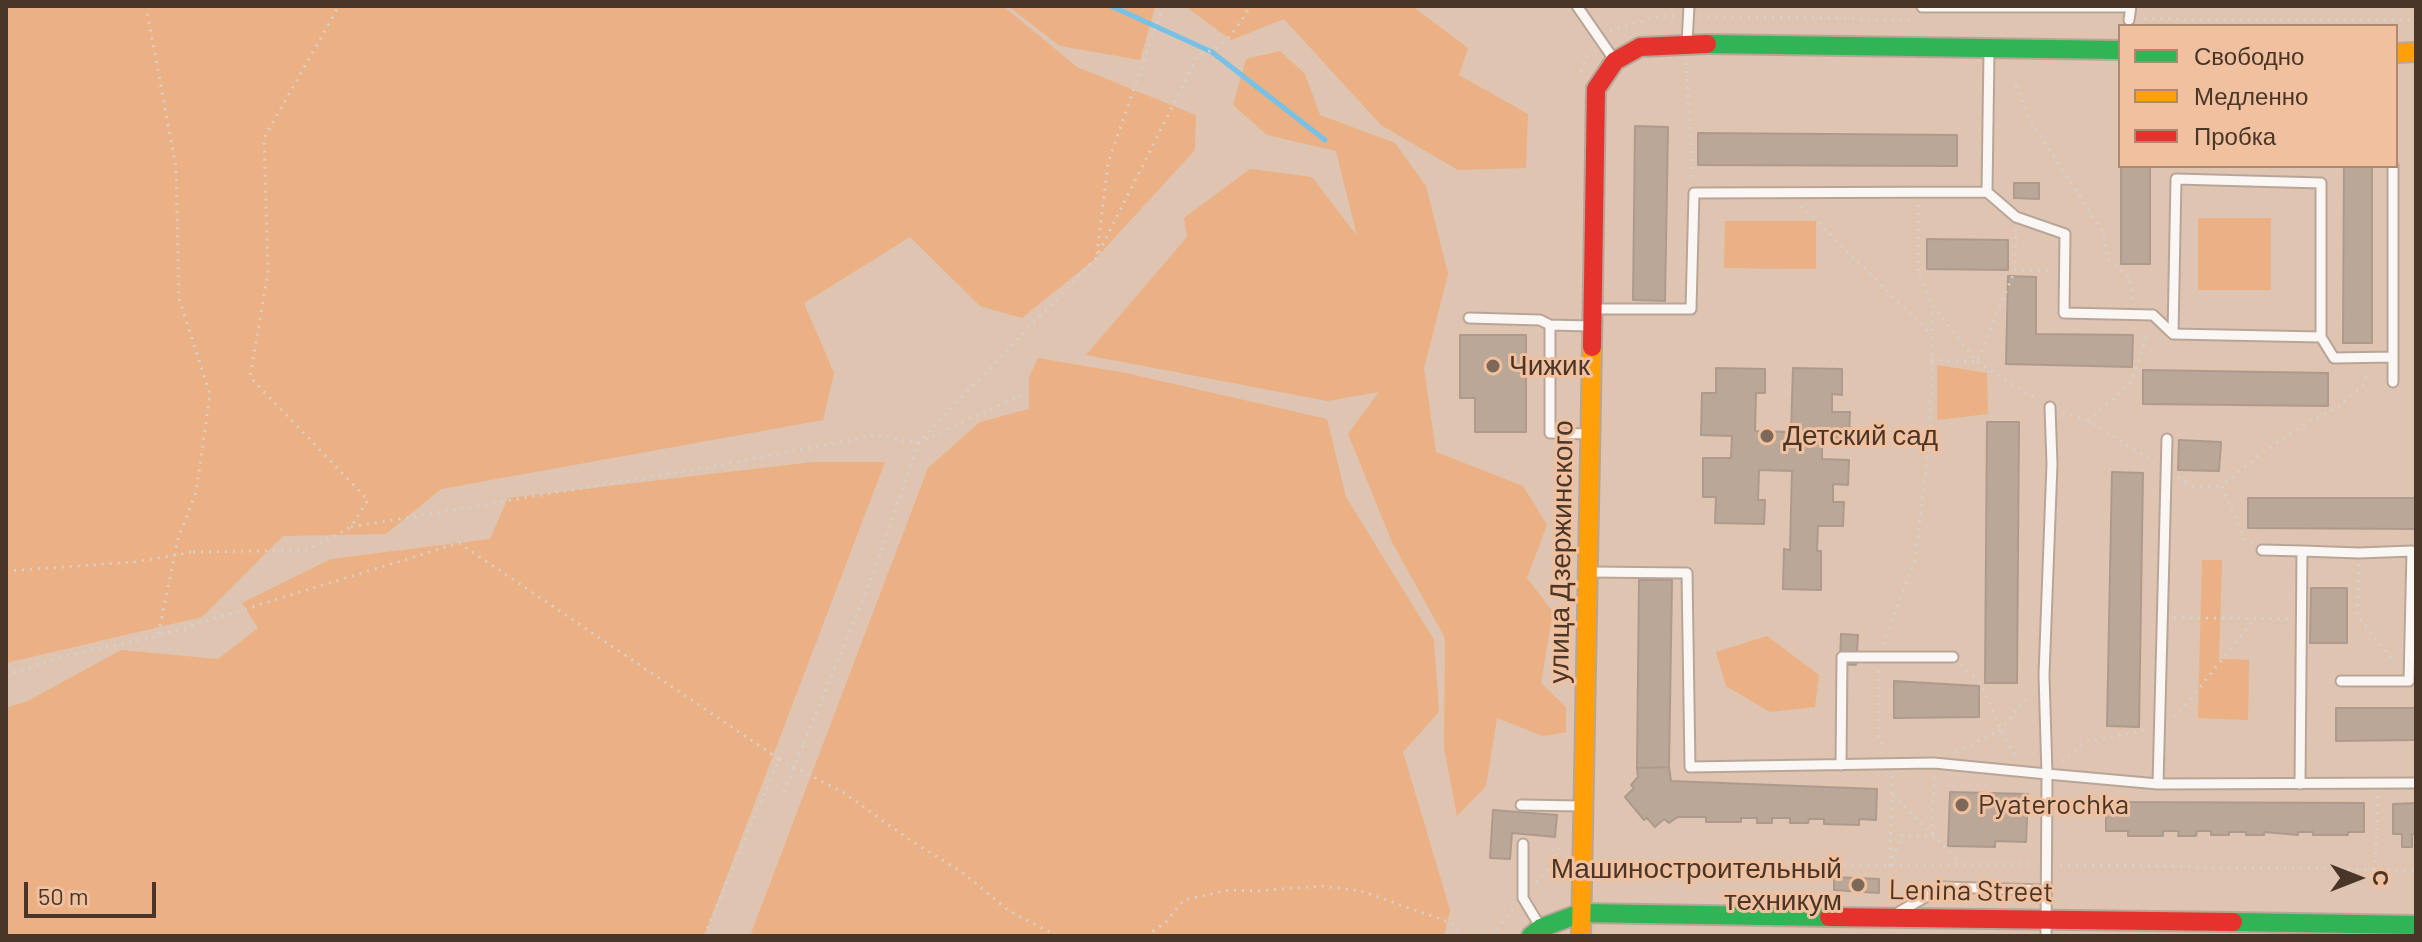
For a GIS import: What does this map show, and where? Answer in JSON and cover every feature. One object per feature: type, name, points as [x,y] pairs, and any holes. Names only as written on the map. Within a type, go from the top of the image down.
[{"type":"main road","points":[[1615,61],[1640,47],[1687,44],[2118,50]]},
{"type":"main road","name":"улица Дзержинского","points":[[1581,936],[1594,116],[1596,89],[1615,61]]},
{"type":"main road","name":"Lenina Street","points":[[1536,932],[1581,913],[1889,918],[2046,928],[2416,925]]},
{"type":"lane","points":[[1577,6],[1615,61]]},
{"type":"lane","points":[[1687,44],[1689,6]]},
{"type":"lane","points":[[1922,20],[1922,7],[2131,7],[2129,20]]},
{"type":"lane","points":[[1987,192],[1989,49]]},
{"type":"lane","points":[[2393,168],[2393,382]]},
{"type":"lane","points":[[2173,334],[2176,179],[2321,183],[2321,337],[2334,358],[2393,357]]},
{"type":"lane","points":[[1469,318],[1540,320],[1550,325],[1691,309],[1694,193],[1987,192],[2016,217],[2065,234],[2064,313],[2153,315],[2173,334],[2321,337]]},
{"type":"lane","points":[[1550,325],[1550,433],[1591,434]]},
{"type":"lane","points":[[2046,928],[2044,675],[2052,464],[2050,407]]},
{"type":"lane","points":[[2158,784],[2167,439]]},
{"type":"lane","points":[[2262,550],[2412,551],[2409,681],[2341,681]]},
{"type":"lane","points":[[2300,784],[2302,551]]},
{"type":"lane","points":[[1588,572],[1687,573],[1690,767],[1934,763],[2158,784],[2416,783]]},
{"type":"lane","points":[[1841,765],[1842,657],[1953,657]]},
{"type":"lane","points":[[1521,805],[1584,806]]},
{"type":"lane","points":[[1523,844],[1523,898],[1536,932]]},
{"type":"lane","points":[[1889,918],[1943,887],[2046,890]]},
{"type":"path","points":[[146,6],[176,167],[179,299],[210,394],[196,492],[178,539],[158,636]]},
{"type":"path","points":[[339,6],[264,138],[268,272],[250,377],[368,500],[351,527]]},
{"type":"path","points":[[1096,258],[1108,163],[1163,6]]},
{"type":"path","points":[[784,792],[878,562],[918,443],[1096,258],[1199,54],[1212,52],[1222,45],[1251,6]]},
{"type":"path","points":[[1687,44],[1685,76],[1694,193]]},
{"type":"path","points":[[2016,85],[2028,117],[2103,232],[2108,260],[2130,277],[2133,315]]},
{"type":"path","points":[[1796,193],[1801,209],[1932,335]]},
{"type":"path","points":[[1917,193],[1918,273],[1933,306],[1977,362],[2050,407],[2088,421],[2193,486],[2222,486],[2262,453],[2310,421],[2337,408],[2364,384],[2369,357]]},
{"type":"path","points":[[1977,362],[2015,270],[2016,217]]},
{"type":"path","points":[[2015,270],[2064,270]]},
{"type":"path","points":[[1879,655],[1915,560],[1930,436],[1933,306]]},
{"type":"path","points":[[2088,421],[2130,384],[2153,315]]},
{"type":"path","points":[[1932,360],[1977,362]]},
{"type":"path","points":[[6,571],[134,562],[193,552],[307,550],[351,527],[715,466],[876,435],[918,443],[1023,394]]},
{"type":"path","points":[[2222,486],[2245,540],[2262,550]]},
{"type":"path","points":[[6,675],[64,656],[158,636],[459,543],[779,759],[844,793],[963,873],[1008,910],[1057,936]]},
{"type":"path","points":[[2359,553],[2357,615],[2409,681]]},
{"type":"path","points":[[2162,618],[2301,620]]},
{"type":"path","points":[[1953,657],[1981,684],[2024,773]]},
{"type":"path","points":[[2001,730],[2044,675]]},
{"type":"path","points":[[704,936],[779,759]]},
{"type":"path","points":[[2375,870],[2378,784]]},
{"type":"path","points":[[1892,794],[1961,863]]},
{"type":"path","points":[[1492,936],[1547,871],[1562,843]]},
{"type":"path","points":[[1583,861],[2416,870]]},
{"type":"path","points":[[1146,936],[1165,923],[1184,900],[1229,890],[1321,886],[1361,891],[1441,919],[1454,924],[1462,936]]},
{"type":"path","points":[[6,932],[11,936]]},
{"type":"shaded area","points":[[6,6],[1003,6],[1077,67],[1196,115],[1195,150],[1096,258],[1022,318],[980,306],[910,237],[804,303],[834,373],[823,420],[441,489],[386,534],[283,536],[202,617],[6,663]]},
{"type":"shaded area","points":[[1008,6],[1155,7],[1140,60],[1060,46]]},
{"type":"shaded area","points":[[1185,6],[1417,6],[1416,9],[1468,48],[1459,75],[1528,114],[1526,168],[1458,170],[1381,125],[1284,19],[1231,40]]},
{"type":"shaded area","points":[[1280,51],[1305,74],[1320,115],[1395,143],[1426,186],[1448,274],[1424,368],[1436,452],[1523,486],[1547,525],[1527,578],[1553,612],[1541,683],[1566,707],[1566,732],[1543,736],[1497,718],[1486,786],[1457,816],[1444,748],[1445,638],[1392,542],[1348,434],[1379,392],[1327,401],[1086,355],[1187,237],[1184,218],[1250,169],[1312,177],[1357,236],[1336,151],[1267,135],[1233,105],[1246,59]]},
{"type":"shaded area","points":[[2198,218],[2271,218],[2271,290],[2198,290]]},
{"type":"shaded area","points":[[1725,221],[1816,221],[1816,269],[1724,268]]},
{"type":"shaded area","points":[[1038,358],[1126,373],[1327,419],[1346,497],[1434,640],[1439,712],[1403,752],[1450,910],[1444,936],[750,936],[928,468],[980,422],[1029,409],[1029,377]]},
{"type":"shaded area","points":[[1937,365],[1987,373],[1988,414],[1937,420]]},
{"type":"shaded area","points":[[813,462],[885,462],[704,936],[6,936],[6,708],[28,701],[121,650],[218,659],[258,628],[242,603],[331,559],[490,539],[508,498]]},
{"type":"shaded area","points":[[2202,560],[2222,560],[2219,659],[2249,660],[2248,720],[2198,718]]},
{"type":"shaded area","points":[[1767,636],[1819,675],[1815,707],[1770,712],[1726,686],[1716,652]]},
{"type":"building","points":[[1635,126],[1668,127],[1665,301],[1633,300]]},
{"type":"building","points":[[1698,133],[1957,135],[1957,166],[1698,165]]},
{"type":"building","points":[[2121,168],[2150,168],[2150,264],[2121,264]]},
{"type":"building","points":[[2344,168],[2372,168],[2372,343],[2343,343]]},
{"type":"building","points":[[2014,183],[2039,183],[2039,199],[2014,198]]},
{"type":"building","points":[[1927,239],[2008,240],[2008,270],[1927,269]]},
{"type":"building","points":[[2008,276],[2036,277],[2036,334],[2133,335],[2132,367],[2006,364]]},
{"type":"building","name":"Чижик","points":[[1460,335],[1526,335],[1526,432],[1475,432],[1475,398],[1460,398]]},
{"type":"building","points":[[1716,368],[1765,369],[1765,393],[1756,393],[1755,431],[1791,432],[1793,368],[1842,369],[1842,395],[1832,394],[1832,412],[1850,412],[1849,438],[1822,437],[1822,459],[1849,460],[1848,485],[1833,484],[1833,502],[1844,502],[1843,526],[1818,526],[1821,590],[1783,589],[1784,549],[1790,550],[1792,471],[1759,470],[1758,500],[1765,500],[1764,524],[1715,523],[1716,497],[1703,497],[1703,458],[1731,458],[1732,436],[1701,435],[1702,393],[1716,393]]},
{"type":"building","points":[[2143,370],[2328,373],[2328,406],[2143,404]]},
{"type":"building","points":[[1987,422],[2019,422],[2017,683],[1985,683]]},
{"type":"building","points":[[2179,440],[2221,442],[2219,471],[2178,470]]},
{"type":"building","points":[[2112,472],[2143,473],[2139,727],[2107,726]]},
{"type":"building","points":[[2248,498],[2416,498],[2416,529],[2248,528]]},
{"type":"building","points":[[1639,580],[1672,580],[1669,767],[1637,768]]},
{"type":"building","points":[[2311,588],[2347,588],[2347,643],[2310,643]]},
{"type":"building","points":[[1841,634],[1858,635],[1856,665],[1840,664]]},
{"type":"building","points":[[1894,681],[1979,686],[1979,717],[1894,718]]},
{"type":"building","points":[[2336,708],[2416,708],[2416,740],[2336,741]]},
{"type":"building","points":[[1669,767],[1671,781],[1877,789],[1876,820],[1859,819],[1859,825],[1824,824],[1824,819],[1790,823],[1790,818],[1772,818],[1772,823],[1757,823],[1757,818],[1741,818],[1741,822],[1706,822],[1706,817],[1678,817],[1669,823],[1664,819],[1655,827],[1647,818],[1644,820],[1625,797],[1634,788],[1631,785],[1638,777],[1637,768]]},
{"type":"building","points":[[1950,792],[2028,794],[2026,842],[1995,841],[1995,847],[1948,846]]},
{"type":"building","points":[[2106,802],[2364,803],[2364,832],[2348,832],[2348,835],[2264,832],[2264,835],[2246,835],[2246,832],[2229,832],[2229,835],[2211,835],[2211,831],[2197,831],[2196,836],[2178,836],[2179,831],[2163,831],[2163,836],[2128,836],[2128,831],[2106,831]]},
{"type":"building","points":[[2416,803],[2416,834],[2412,834],[2412,847],[2402,847],[2402,834],[2393,834],[2393,804]]},
{"type":"building","points":[[1493,810],[1557,815],[1555,837],[1512,833],[1510,859],[1490,858]]},
{"type":"building","points":[[1834,877],[1879,879],[1879,893],[1834,890]]},
{"type":"waterway","points":[[1111,6],[1212,52],[1325,140]]},
{"type":"traffic: fast","points":[[1707,44],[2118,50]]},
{"type":"traffic: fast","points":[[1531,936],[1541,928],[1581,913],[1829,917]]},
{"type":"traffic: fast","points":[[2233,922],[2416,925]]},
{"type":"traffic: slow","points":[[2398,53],[2416,52]]},
{"type":"traffic: slow","points":[[1581,936],[1592,347]]},
{"type":"traffic: jam","points":[[1592,347],[1596,89],[1615,61],[1640,47],[1707,44]]},
{"type":"traffic: jam","points":[[1829,917],[2233,922]]},
{"type":"place","name":"Чижик","points":[[1493,366]]},
{"type":"place","name":"Детский сад","points":[[1767,436]]},
{"type":"place","name":"Pyaterochka","points":[[1962,805]]},
{"type":"place","name":"Машиностроительный техникум","points":[[1858,885]]}]
